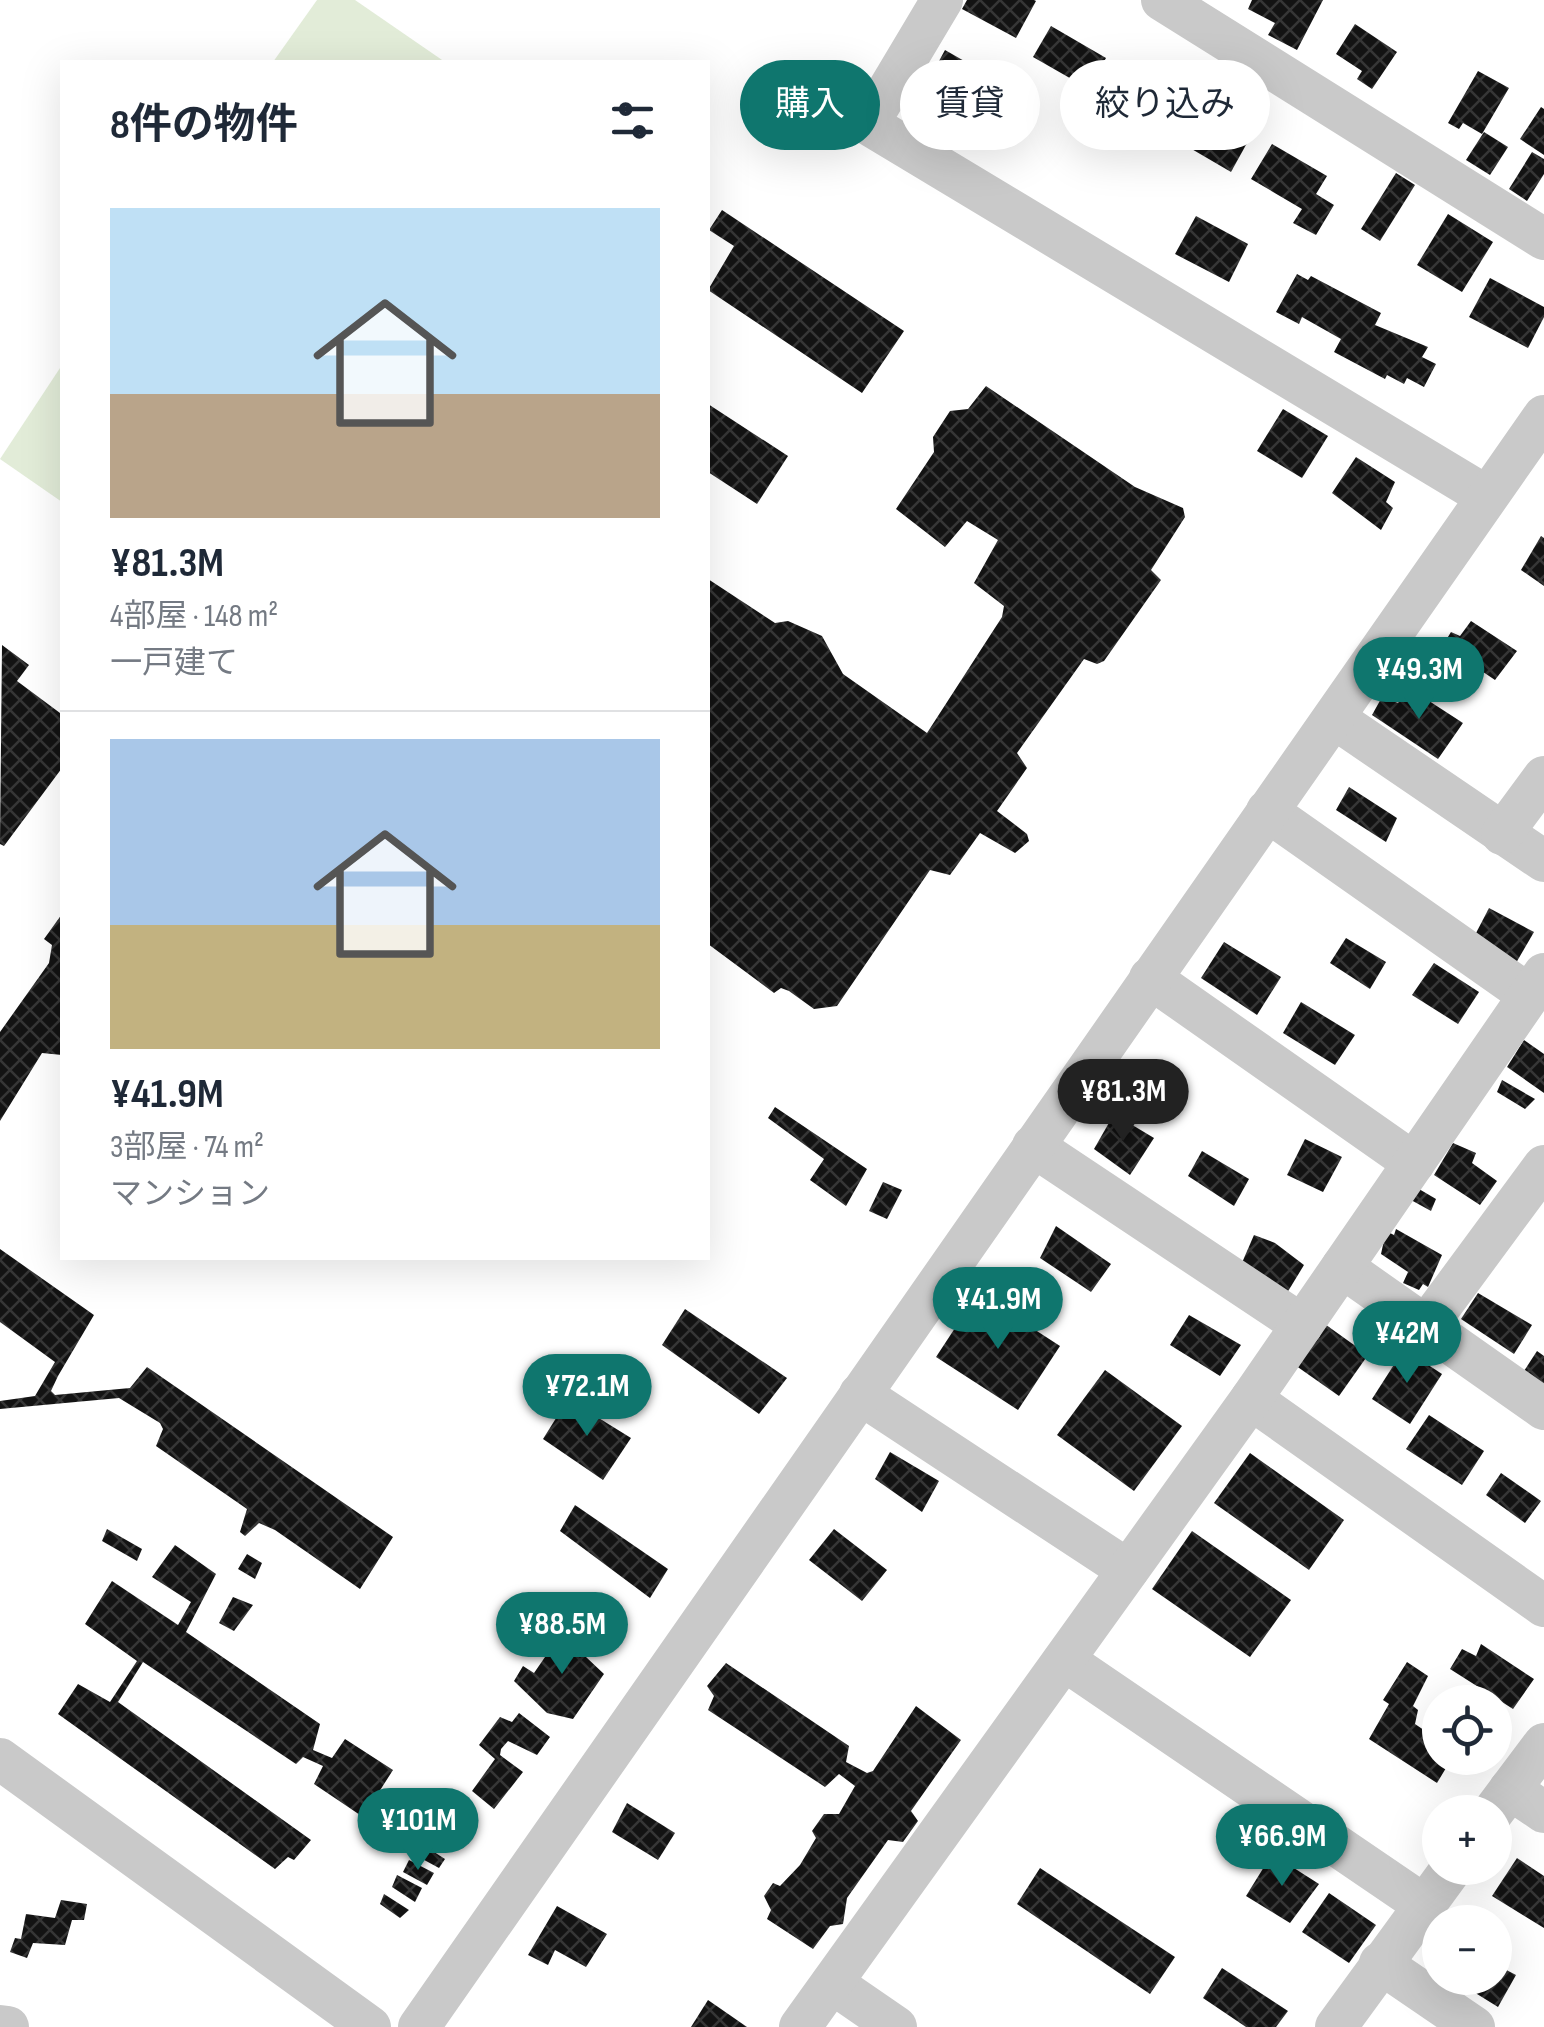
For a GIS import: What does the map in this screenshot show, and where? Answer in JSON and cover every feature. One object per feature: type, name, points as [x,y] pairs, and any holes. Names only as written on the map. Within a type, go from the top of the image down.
[{"type":"street","points":[[942,0],[868,124],[1486,496]]},
{"type":"street","points":[[1162,0],[1544,239]]},
{"type":"street","points":[[419,2027],[1544,416]]},
{"type":"street","points":[[1334,718],[1544,861]]},
{"type":"street","points":[[1502,834],[1544,778]]},
{"type":"street","points":[[800,2027],[1251,1399],[1536,985],[1266,811]]},
{"type":"street","points":[[1150,978],[1414,1162]]},
{"type":"street","points":[[1033,1146],[1302,1325]]},
{"type":"street","points":[[1426,1326],[1544,1166]]},
{"type":"street","points":[[1342,1267],[1544,1409]]},
{"type":"street","points":[[860,1394],[1128,1570]]},
{"type":"street","points":[[1251,1399],[1544,1606]]},
{"type":"street","points":[[1064,1660],[1424,1905],[1439,1885]]},
{"type":"street","points":[[1516,1804],[1544,1744]]},
{"type":"street","points":[[0,1759],[370,2027]]},
{"type":"street","points":[[1336,2027],[1422,1908]]},
{"type":"street","points":[[1380,1963],[1474,2027]]},
{"type":"street","points":[[832,1983],[896,2027]]},
{"type":"street","points":[[0,2026],[8,2027]]},
{"type":"green space","points":[[317,0],[355,0],[442,60],[274,60]]},
{"type":"green space","points":[[60,368],[60,501],[0,459]]},
{"type":"building","points":[[967,0],[1036,1],[1016,38],[962,9]]},
{"type":"building","points":[[1252,0],[1323,0],[1297,50],[1268,35],[1275,23],[1248,9]]},
{"type":"building","points":[[1355,24],[1397,52],[1372,89],[1357,79],[1362,71],[1336,54]]},
{"type":"building","points":[[1051,26],[1106,58],[1060,60],[1060,72],[1033,57]]},
{"type":"building","points":[[945,50],[962,60],[940,60]]},
{"type":"building","points":[[1478,71],[1509,88],[1482,134],[1463,123],[1459,129],[1448,123]]},
{"type":"building","points":[[1541,107],[1544,109],[1544,155],[1520,139]]},
{"type":"building","points":[[1484,132],[1508,147],[1490,175],[1466,160]]},
{"type":"building","points":[[1272,144],[1327,176],[1316,194],[1334,205],[1316,235],[1293,223],[1302,209],[1251,179]]},
{"type":"building","points":[[1193,150],[1243,150],[1231,172]]},
{"type":"building","points":[[1532,152],[1544,159],[1544,174],[1527,201],[1509,189]]},
{"type":"building","points":[[1396,173],[1415,185],[1380,241],[1361,229]]},
{"type":"building","points":[[722,210],[904,331],[862,393],[710,291],[734,246],[710,228]]},
{"type":"building","points":[[1448,214],[1493,242],[1462,292],[1417,265]]},
{"type":"building","points":[[1196,216],[1248,244],[1229,282],[1175,254]]},
{"type":"building","points":[[1297,274],[1308,280],[1311,276],[1381,313],[1375,325],[1428,347],[1422,357],[1436,364],[1424,387],[1407,378],[1404,384],[1387,375],[1385,379],[1334,352],[1341,339],[1302,317],[1299,324],[1276,312]]},
{"type":"building","points":[[1490,278],[1544,307],[1544,317],[1528,348],[1469,317]]},
{"type":"building","points":[[986,386],[1135,487],[1183,508],[1185,517],[1151,570],[1161,580],[1104,661],[1097,664],[1084,659],[1017,753],[1027,768],[997,811],[1027,834],[1029,841],[1015,853],[980,833],[950,875],[930,870],[837,1006],[814,1009],[789,991],[781,988],[774,993],[710,945],[710,580],[775,623],[788,621],[822,636],[843,674],[927,733],[1002,617],[1004,606],[974,583],[998,540],[967,521],[945,547],[896,509],[934,452],[933,437],[950,411],[968,409]]},
{"type":"building","points":[[710,405],[788,456],[757,504],[710,473]]},
{"type":"building","points":[[1283,409],[1328,436],[1302,478],[1257,451]]},
{"type":"building","points":[[1356,457],[1395,482],[1386,502],[1393,508],[1381,530],[1332,493]]},
{"type":"building","points":[[1541,536],[1544,538],[1544,586],[1521,570]]},
{"type":"building","points":[[1471,621],[1517,651],[1495,680],[1443,645],[1451,632],[1460,636]]},
{"type":"building","points":[[1418,640],[1454,663],[1440,686],[1403,663]]},
{"type":"building","points":[[2,645],[29,665],[17,681],[60,713],[60,771],[4,846],[0,844]]},
{"type":"building","points":[[1409,688],[1463,723],[1438,759],[1372,715],[1382,697],[1398,703]]},
{"type":"building","points":[[1349,787],[1397,818],[1386,842],[1336,810]]},
{"type":"building","points":[[1489,908],[1534,932],[1516,963],[1475,935]]},
{"type":"building","points":[[60,917],[60,1055],[42,1053],[0,1121],[0,1032],[49,963],[52,945],[44,939]]},
{"type":"building","points":[[1346,938],[1386,962],[1370,989],[1330,963]]},
{"type":"building","points":[[1224,942],[1281,977],[1257,1015],[1201,978]]},
{"type":"building","points":[[1434,963],[1479,992],[1458,1024],[1412,995]]},
{"type":"building","points":[[1301,1002],[1355,1035],[1335,1065],[1283,1033]]},
{"type":"building","points":[[1524,1040],[1544,1054],[1544,1093],[1507,1067]]},
{"type":"building","points":[[1502,1080],[1535,1099],[1525,1109],[1497,1092]]},
{"type":"building","points":[[775,1107],[867,1169],[846,1206],[810,1180],[824,1159],[768,1118]]},
{"type":"building","points":[[1114,1114],[1154,1138],[1130,1175],[1094,1149]]},
{"type":"building","points":[[1305,1139],[1342,1157],[1323,1192],[1287,1175]]},
{"type":"building","points":[[1453,1143],[1476,1153],[1472,1163],[1497,1181],[1480,1205],[1434,1175]]},
{"type":"building","points":[[1202,1151],[1249,1179],[1234,1206],[1188,1176]]},
{"type":"building","points":[[883,1182],[902,1190],[887,1219],[869,1211]]},
{"type":"building","points":[[1419,1189],[1436,1199],[1431,1211],[1411,1200]]},
{"type":"building","points":[[1056,1226],[1111,1264],[1091,1292],[1040,1258]]},
{"type":"building","points":[[1396,1229],[1442,1255],[1428,1287],[1423,1284],[1419,1290],[1403,1283],[1408,1272],[1381,1254],[1386,1231],[1394,1235]]},
{"type":"building","points":[[1254,1235],[1275,1243],[1304,1265],[1287,1293],[1241,1265]]},
{"type":"building","points":[[0,1249],[94,1315],[58,1376],[51,1391],[55,1395],[130,1388],[147,1367],[393,1537],[360,1589],[275,1530],[259,1523],[245,1536],[240,1532],[247,1509],[156,1446],[163,1429],[160,1423],[119,1398],[0,1409],[0,1401],[35,1396],[55,1362],[0,1322]]},
{"type":"building","points":[[978,1293],[1060,1346],[1018,1410],[936,1357]]},
{"type":"building","points":[[1478,1293],[1532,1325],[1514,1354],[1461,1319]]},
{"type":"building","points":[[685,1309],[787,1378],[759,1414],[662,1345]]},
{"type":"building","points":[[1189,1315],[1241,1345],[1220,1376],[1170,1345]]},
{"type":"building","points":[[1322,1322],[1368,1355],[1339,1396],[1292,1363]]},
{"type":"building","points":[[1404,1349],[1442,1374],[1410,1424],[1372,1399]]},
{"type":"building","points":[[1537,1351],[1544,1356],[1544,1387],[1522,1374]]},
{"type":"building","points":[[1105,1370],[1182,1426],[1134,1491],[1057,1435]]},
{"type":"building","points":[[568,1399],[631,1438],[603,1480],[543,1439]]},
{"type":"building","points":[[1429,1415],[1484,1451],[1462,1485],[1406,1449]]},
{"type":"building","points":[[890,1452],[939,1481],[922,1512],[875,1479]]},
{"type":"building","points":[[1250,1453],[1344,1520],[1309,1570],[1214,1503]]},
{"type":"building","points":[[1501,1473],[1541,1501],[1525,1523],[1486,1495]]},
{"type":"building","points":[[575,1505],[668,1569],[650,1598],[560,1531]]},
{"type":"building","points":[[107,1529],[142,1549],[137,1561],[102,1541]]},
{"type":"building","points":[[834,1529],[887,1570],[862,1601],[809,1560]]},
{"type":"building","points":[[1192,1531],[1291,1600],[1250,1657],[1152,1589]]},
{"type":"building","points":[[175,1545],[216,1574],[186,1632],[320,1724],[313,1750],[332,1758],[345,1739],[393,1770],[363,1817],[314,1784],[323,1766],[303,1757],[296,1764],[143,1662],[118,1702],[311,1840],[294,1860],[288,1857],[275,1869],[58,1714],[78,1684],[110,1702],[137,1661],[85,1624],[112,1581],[178,1625],[191,1602],[152,1577]]},
{"type":"building","points":[[247,1554],[262,1563],[255,1579],[238,1569]]},
{"type":"building","points":[[233,1597],[253,1605],[234,1631],[219,1623]]},
{"type":"building","points":[[582,1598],[621,1622],[609,1641],[571,1617]]},
{"type":"building","points":[[565,1628],[592,1642],[586,1657],[604,1674],[573,1719],[547,1713],[514,1681],[523,1666],[534,1673]]},
{"type":"building","points":[[1481,1644],[1534,1679],[1513,1709],[1512,1685],[1475,1685],[1450,1669],[1462,1649],[1476,1656]]},
{"type":"building","points":[[1407,1662],[1428,1676],[1413,1706],[1418,1710],[1415,1724],[1422,1729],[1422,1773],[1369,1739],[1389,1704],[1383,1700]]},
{"type":"building","points":[[726,1663],[849,1746],[846,1762],[867,1773],[873,1771],[916,1706],[961,1740],[911,1811],[918,1821],[903,1842],[888,1840],[847,1898],[843,1924],[830,1926],[813,1949],[767,1919],[771,1910],[764,1896],[773,1883],[780,1886],[800,1865],[816,1838],[812,1831],[824,1814],[839,1814],[855,1786],[839,1774],[825,1787],[708,1710],[714,1696],[707,1686]]},
{"type":"building","points":[[519,1713],[550,1737],[537,1755],[508,1741],[501,1749],[500,1755],[523,1772],[494,1809],[472,1791],[495,1759],[479,1745],[500,1717],[512,1722]]},
{"type":"building","points":[[1425,1775],[1442,1775],[1437,1783]]},
{"type":"building","points":[[627,1803],[675,1833],[658,1860],[612,1832]]},
{"type":"building","points":[[420,1843],[445,1859],[439,1868],[415,1855]]},
{"type":"building","points":[[1272,1854],[1319,1884],[1290,1923],[1246,1896]]},
{"type":"building","points":[[1517,1858],[1544,1876],[1544,1928],[1492,1896],[1499,1885],[1512,1885],[1512,1866]]},
{"type":"building","points":[[409,1860],[434,1873],[427,1885],[403,1872]]},
{"type":"building","points":[[1040,1868],[1175,1957],[1150,1994],[1017,1904]]},
{"type":"building","points":[[397,1875],[422,1888],[415,1902],[392,1887]]},
{"type":"building","points":[[1329,1893],[1376,1925],[1349,1963],[1302,1932]]},
{"type":"building","points":[[384,1894],[409,1910],[400,1918],[380,1904]]},
{"type":"building","points":[[61,1900],[87,1904],[84,1920],[72,1920],[65,1945],[33,1943],[27,1958],[10,1952],[15,1938],[21,1939],[26,1914],[55,1918]]},
{"type":"building","points":[[557,1906],[607,1934],[586,1967],[555,1950],[548,1965],[528,1955]]},
{"type":"building","points":[[1222,1968],[1288,2011],[1276,2027],[1246,2027],[1203,1998]]},
{"type":"building","points":[[1479,1995],[1505,1995],[1498,2007]]},
{"type":"building","points":[[708,2000],[747,2027],[691,2027]]}]
